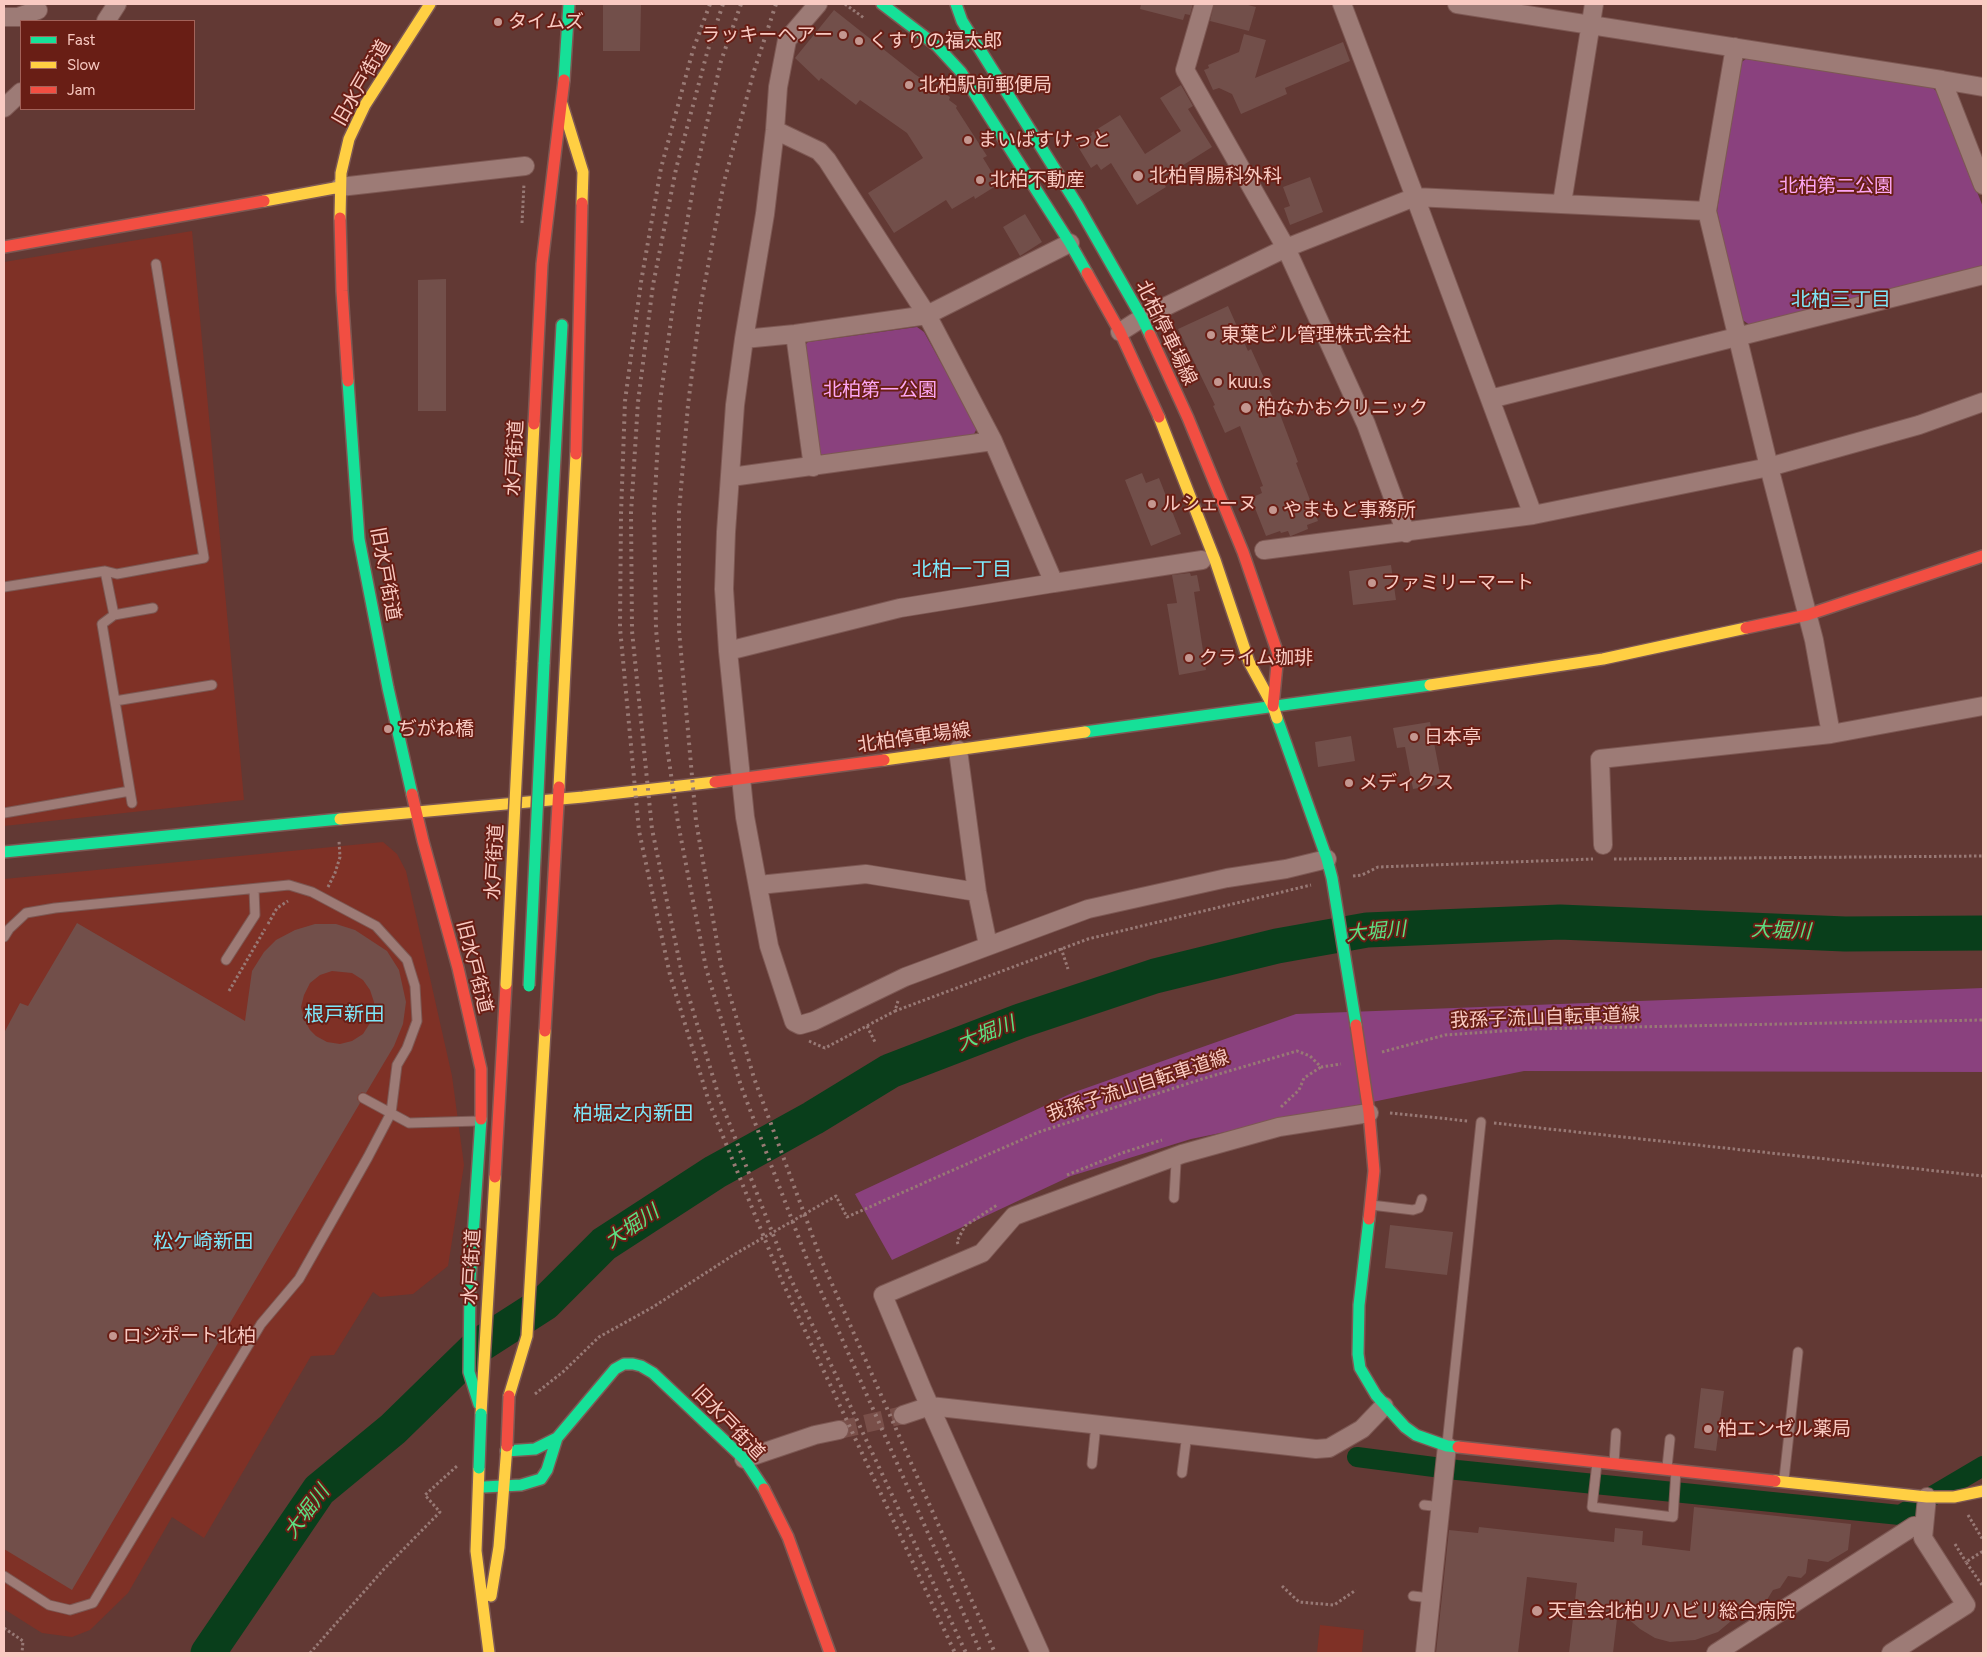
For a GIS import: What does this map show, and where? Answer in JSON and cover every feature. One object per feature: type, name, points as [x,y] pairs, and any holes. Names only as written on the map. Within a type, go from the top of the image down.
[{"type":"main road","name":"旧水戸街道","points":[[430,4],[357,120],[344,156],[340,187],[342,291],[359,539],[388,688],[423,841],[458,968],[481,1069],[479,1161],[470,1281],[470,1372],[481,1414]]},
{"type":"main road","name":"水戸街道","points":[[489,1653],[487,1623],[476,1551],[481,1414],[506,984],[542,264],[562,104],[569,4]]},
{"type":"main road","points":[[882,4],[941,45],[970,84],[1070,243],[1120,332],[1169,439],[1215,560],[1249,662],[1273,706],[1332,878],[1358,1030],[1369,1113],[1374,1171],[1359,1305],[1358,1354],[1360,1368],[1384,1406],[1395,1419],[1416,1435],[1447,1446],[1927,1497],[1954,1497],[1983,1491]]},
{"type":"main road","points":[[948,22],[956,4]]},
{"type":"main road","name":"北柏停車場線","points":[[4,852],[558,800],[958,750],[1273,706],[1278,654],[1243,552],[1188,418],[1142,318],[1078,206],[962,21],[956,4]]},
{"type":"main road","points":[[509,1396],[527,1336],[577,434],[583,172],[562,104]]},
{"type":"main road","name":"水戸街道","points":[[562,104],[563,184]]},
{"type":"main road","points":[[4,247],[340,187]]},
{"type":"main road","name":"水戸街道","points":[[528,990],[562,313]]},
{"type":"main road","points":[[1273,706],[1505,675],[1604,659],[1807,615],[1983,556]]},
{"type":"main road","name":"水戸街道","points":[[487,1623],[499,1547],[512,1346]]},
{"type":"main road","name":"旧水戸街道","points":[[506,1448],[536,1449],[557,1438],[615,1369],[624,1364],[633,1364],[653,1372],[744,1459],[768,1496],[788,1537],[830,1653]]},
{"type":"main road","name":"旧水戸街道","points":[[478,1488],[504,1487],[541,1479],[547,1470],[557,1438]]},
{"type":"street","points":[[107,20],[117,4]]},
{"type":"street","points":[[818,4],[787,40],[778,87],[765,214],[735,405],[724,589],[744,816],[759,885],[769,946],[794,1022],[800,1025],[814,1021],[905,976],[1088,909],[1227,878],[1286,869],[1327,859]]},
{"type":"street","points":[[1204,4],[1186,70],[1286,248],[1366,424],[1406,533]]},
{"type":"street","points":[[1342,4],[1533,515]]},
{"type":"street","points":[[1457,4],[1983,87]]},
{"type":"street","points":[[1562,203],[1594,4]]},
{"type":"street","points":[[4,17],[18,17],[38,10]]},
{"type":"street","points":[[1734,47],[1707,211],[1769,467],[1814,640],[1832,734]]},
{"type":"street","points":[[1942,80],[1983,185]]},
{"type":"street","points":[[4,108],[20,93]]},
{"type":"street","points":[[775,130],[819,151],[827,160],[927,315],[992,441],[1054,583]]},
{"type":"street","points":[[340,187],[525,166]]},
{"type":"street","points":[[1120,332],[1142,318],[1286,248],[1415,197],[1707,211]]},
{"type":"street","points":[[744,339],[795,334],[927,315],[1070,243]]},
{"type":"street","points":[[1490,399],[1983,275]]},
{"type":"street","points":[[795,334],[813,467]]},
{"type":"street","points":[[1264,550],[1533,515],[1769,467],[1919,425],[1983,402]]},
{"type":"street","points":[[730,477],[992,441]]},
{"type":"street","points":[[728,651],[900,608],[1202,560]]},
{"type":"street","points":[[1605,854],[1600,759],[1832,734],[1983,706]]},
{"type":"street","points":[[958,750],[977,892],[988,945]]},
{"type":"street","points":[[759,885],[866,874],[977,892]]},
{"type":"street","points":[[1040,1653],[930,1406],[884,1295],[982,1253],[1014,1216],[1175,1156],[1279,1127],[1369,1113]]},
{"type":"street","points":[[903,1415],[930,1406],[1329,1448],[1362,1429],[1384,1406]]},
{"type":"street","points":[[744,1459],[815,1434],[840,1430]]},
{"type":"street","points":[[1425,1653],[1422,1597],[1432,1506],[1447,1446]]},
{"type":"street","points":[[1891,1653],[1966,1605],[1923,1538],[1927,1497]]},
{"type":"street","points":[[1716,1653],[1914,1526],[1924,1526]]},
{"type":"lane","points":[[894,4],[900,18]]},
{"type":"lane","points":[[4,587],[105,571],[117,574],[204,558],[156,264]]},
{"type":"lane","points":[[105,571],[114,615]]},
{"type":"lane","points":[[132,803],[102,624],[114,615],[153,608]]},
{"type":"lane","points":[[115,701],[212,685]]},
{"type":"lane","points":[[4,813],[130,791]]},
{"type":"lane","points":[[4,937],[9,928],[26,913],[103,903],[289,885],[312,892],[376,926],[407,960],[414,986],[417,1021],[407,1048],[397,1065],[391,1113],[300,1279],[261,1324],[93,1603],[70,1610],[49,1605],[4,1576]]},
{"type":"lane","points":[[226,960],[255,915],[254,889]]},
{"type":"lane","points":[[363,1098],[409,1123],[481,1121]]},
{"type":"lane","points":[[1447,1446],[1481,1122]]},
{"type":"lane","points":[[1174,1198],[1175,1156]]},
{"type":"lane","points":[[1370,1205],[1413,1210],[1419,1208],[1422,1199]]},
{"type":"lane","points":[[1784,1482],[1798,1352]]},
{"type":"lane","points":[[1092,1464],[1096,1424]]},
{"type":"lane","points":[[1182,1473],[1187,1434]]},
{"type":"lane","points":[[1614,1464],[1616,1434]]},
{"type":"lane","points":[[1597,1462],[1592,1508],[1672,1517],[1670,1438]]},
{"type":"path","points":[[326,890],[335,873],[340,857],[338,840]]},
{"type":"path","points":[[800,1025],[804,1036],[810,1043],[825,1048],[895,1011],[1088,938],[1321,883],[1332,878],[1362,875],[1378,867],[1605,854],[1983,856]]},
{"type":"path","points":[[229,991],[277,908],[286,901],[292,901]]},
{"type":"path","points":[[1061,948],[1068,969]]},
{"type":"path","points":[[895,1011],[905,976]]},
{"type":"path","name":"我孫子流山自転車道線","points":[[530,1397],[564,1371],[599,1337],[652,1308],[735,1254],[836,1196],[847,1217],[1040,1132],[1202,1078],[1297,1051],[1310,1056],[1321,1067],[1345,1064],[1445,1035],[1532,1029],[1983,1020]]},
{"type":"path","points":[[867,1026],[875,1042]]},
{"type":"path","points":[[1369,1113],[1382,1112],[1481,1122],[1983,1176]]},
{"type":"path","points":[[310,1653],[384,1569],[440,1512],[426,1495],[462,1461]]},
{"type":"path","points":[[1968,1515],[1983,1540]]},
{"type":"path","points":[[1955,1544],[1982,1585]]},
{"type":"path","points":[[1966,1562],[1983,1551]]},
{"type":"path","points":[[1282,1586],[1299,1602],[1334,1605],[1356,1590]]},
{"type":"path","points":[[4,1628],[23,1641],[22,1653]]},
{"type":"shaded area","points":[[192,231],[244,800],[4,826],[4,262]]},
{"type":"shaded area","points":[[383,842],[397,854],[406,871],[452,1076],[464,1165],[448,1266],[413,1294],[380,1297],[373,1292],[334,1355],[311,1356],[204,1538],[172,1517],[128,1593],[90,1630],[72,1637],[42,1633],[4,1609],[4,879]]},
{"type":"shaded area","points":[[1320,1625],[1364,1630],[1362,1653],[1317,1653]]},
{"type":"green space","name":"北柏第二公園","points":[[1746,59],[1931,86],[1939,94],[1983,207],[1983,266],[1750,325],[1741,319],[1717,211],[1740,63]]},
{"type":"green space","name":"北柏第一公園","points":[[917,327],[924,332],[977,428],[973,436],[823,456],[816,449],[802,348],[808,342]]},
{"type":"green space","points":[[1983,988],[1983,1072],[1524,1071],[1191,1139],[1071,1176],[892,1260],[855,1194],[1072,1093],[1296,1014]]},
{"type":"building","points":[[1141,4],[1193,4],[1190,15],[1185,14],[1183,20],[1140,9]]},
{"type":"building","points":[[1214,4],[1244,4],[1256,7],[1249,31],[1210,21]]},
{"type":"building","points":[[603,5],[641,5],[640,51],[603,51]]},
{"type":"building","points":[[834,10],[916,75],[950,97],[949,100],[957,106],[956,108],[987,156],[983,158],[999,184],[975,199],[974,196],[952,209],[946,200],[894,233],[868,193],[923,158],[907,133],[860,100],[856,105],[821,78],[819,81],[795,58]]},
{"type":"building","points":[[1244,34],[1266,40],[1255,78],[1343,42],[1350,61],[1285,88],[1287,94],[1241,114],[1232,94],[1219,88],[1213,90],[1204,70],[1209,68],[1208,65],[1239,52]]},
{"type":"building","points":[[1181,85],[1193,106],[1188,109],[1212,147],[1161,179],[1166,187],[1137,205],[1111,163],[1101,170],[1097,164],[1091,168],[1077,145],[1092,135],[1091,133],[1120,115],[1145,154],[1181,131],[1160,98]]},
{"type":"building","points":[[1310,177],[1323,212],[1290,225],[1284,208],[1290,206],[1283,187]]},
{"type":"building","points":[[1025,214],[1042,242],[1020,256],[1003,227]]},
{"type":"building","points":[[446,279],[446,411],[418,411],[418,280]]},
{"type":"building","points":[[1228,306],[1248,351],[1251,349],[1278,409],[1318,521],[1307,525],[1308,529],[1291,536],[1288,531],[1281,533],[1280,531],[1266,536],[1251,498],[1262,493],[1260,487],[1263,486],[1240,426],[1225,433],[1213,406],[1215,405],[1178,329]]},
{"type":"building","points":[[1142,473],[1146,483],[1159,478],[1181,534],[1151,546],[1125,480]]},
{"type":"building","points":[[1391,565],[1396,600],[1353,605],[1349,571]]},
{"type":"building","points":[[1190,573],[1191,576],[1197,575],[1200,591],[1194,592],[1206,670],[1179,675],[1167,604],[1177,603],[1172,575]]},
{"type":"building","points":[[1430,722],[1442,784],[1413,789],[1405,747],[1397,748],[1393,728]]},
{"type":"building","points":[[1351,736],[1355,761],[1318,767],[1315,742]]},
{"type":"building","name":"ロジポート北柏","points":[[77,923],[245,1021],[252,971],[264,952],[276,940],[295,930],[315,924],[336,924],[355,930],[387,951],[399,970],[406,1002],[403,1024],[394,1046],[366,1093],[362,1092],[358,1095],[357,1099],[360,1103],[72,1590],[4,1549],[4,1033],[20,1003],[28,1006]],"holes":[[[332,971],[352,973],[363,980],[370,990],[374,1002],[373,1015],[363,1034],[352,1041],[340,1044],[327,1042],[316,1036],[304,1019],[301,1007],[304,995],[310,983],[320,975]]]},
{"type":"building","points":[[1390,1225],[1453,1232],[1447,1275],[1385,1268]]},
{"type":"building","points":[[1701,1388],[1724,1391],[1716,1451],[1694,1448]]},
{"type":"building","points":[[1694,1507],[1851,1524],[1848,1550],[1828,1562],[1808,1559],[1806,1573],[1801,1578],[1788,1576],[1780,1588],[1773,1590],[1765,1603],[1744,1607],[1743,1617],[1737,1616],[1718,1632],[1695,1640],[1670,1642],[1655,1638],[1640,1629],[1618,1610],[1613,1653],[1569,1653],[1577,1583],[1527,1577],[1518,1653],[1436,1653],[1449,1530],[1478,1533],[1479,1527],[1614,1542],[1615,1528],[1643,1531],[1642,1545],[1690,1551]]},
{"type":"waterway","name":"大堀川","points":[[208,1653],[319,1490],[393,1429],[478,1346],[545,1303],[604,1244],[715,1172],[813,1118],[890,1071],[1020,1021],[1155,976],[1277,946],[1367,930],[1560,922],[1845,934],[1983,933]]},
{"type":"waterway","points":[[1357,1457],[1457,1470],[1900,1515],[1983,1466]]},
{"type":"tunnel","points":[[839,1430],[903,1415]]},
{"type":"railway","points":[[710,4],[693,50],[661,168],[641,282],[625,401],[621,514],[620,628],[639,831],[670,975],[709,1102],[781,1279],[955,1653]]},
{"type":"railway","points":[[723,4],[707,53],[676,169],[653,285],[638,402],[631,513],[632,631],[652,829],[682,974],[719,1097],[789,1275],[966,1653]]},
{"type":"railway","points":[[741,4],[721,61],[695,176],[674,298],[660,402],[654,513],[656,629],[667,747],[678,823],[706,968],[741,1086],[808,1262],[981,1653]]},
{"type":"railway","points":[[776,4],[754,71],[724,182],[701,303],[688,405],[679,512],[679,630],[696,821],[721,965],[754,1078],[821,1259],[995,1653]]},
{"type":"traffic: fast","points":[[564,80],[569,4]]},
{"type":"traffic: fast","points":[[882,4],[937,46],[961,72],[1070,243],[1087,273]]},
{"type":"traffic: fast","points":[[956,4],[962,21],[1078,206],[1150,335]]},
{"type":"traffic: fast","points":[[544,664],[562,325]]},
{"type":"traffic: fast","points":[[348,381],[359,539],[388,688],[412,794]]},
{"type":"traffic: fast","points":[[529,986],[544,664]]},
{"type":"traffic: fast","points":[[1085,732],[1430,685]]},
{"type":"traffic: fast","points":[[1277,718],[1332,878],[1356,1025]]},
{"type":"traffic: fast","points":[[4,852],[340,819]]},
{"type":"traffic: fast","points":[[479,1404],[469,1372],[470,1281],[481,1119]]},
{"type":"traffic: fast","points":[[1369,1219],[1359,1305],[1358,1354],[1360,1368],[1376,1395],[1405,1427],[1416,1435],[1447,1446],[1458,1447]]},
{"type":"traffic: fast","points":[[484,1487],[521,1485],[541,1479],[547,1470],[557,1438],[615,1369],[624,1364],[633,1364],[653,1373],[744,1459],[764,1489]]},
{"type":"traffic: fast","points":[[479,1468],[481,1414]]},
{"type":"traffic: fast","points":[[506,1451],[535,1449],[557,1438]]},
{"type":"traffic: slow","points":[[340,218],[341,173],[349,139],[365,105],[430,4]]},
{"type":"traffic: slow","points":[[562,104],[583,172],[582,203]]},
{"type":"traffic: slow","points":[[264,201],[340,187]]},
{"type":"traffic: slow","points":[[1159,417],[1215,560],[1249,662],[1273,706],[1277,718]]},
{"type":"traffic: slow","points":[[522,662],[534,424]]},
{"type":"traffic: slow","points":[[559,787],[576,454]]},
{"type":"traffic: slow","points":[[1430,685],[1603,659],[1746,628]]},
{"type":"traffic: slow","points":[[506,984],[522,662]]},
{"type":"traffic: slow","points":[[884,760],[1085,732]]},
{"type":"traffic: slow","points":[[340,819],[583,797],[715,782]]},
{"type":"traffic: slow","points":[[509,1396],[527,1336],[545,1031]]},
{"type":"traffic: slow","points":[[481,1414],[495,1177]]},
{"type":"traffic: slow","points":[[491,1596],[499,1547],[507,1446]]},
{"type":"traffic: slow","points":[[479,1468],[476,1551],[489,1653]]},
{"type":"traffic: slow","points":[[1775,1481],[1927,1497],[1954,1497],[1983,1491]]},
{"type":"traffic: jam","points":[[534,424],[542,264],[564,80]]},
{"type":"traffic: jam","points":[[4,247],[264,201]]},
{"type":"traffic: jam","points":[[576,454],[582,203]]},
{"type":"traffic: jam","points":[[340,218],[342,291],[348,381]]},
{"type":"traffic: jam","points":[[1087,273],[1120,332],[1159,417]]},
{"type":"traffic: jam","points":[[1150,335],[1188,418],[1243,552],[1278,654],[1273,706]]},
{"type":"traffic: jam","points":[[1746,628],[1807,615],[1983,556]]},
{"type":"traffic: jam","points":[[715,782],[884,760]]},
{"type":"traffic: jam","points":[[545,1031],[559,787]]},
{"type":"traffic: jam","points":[[412,794],[458,968],[481,1069],[481,1119]]},
{"type":"traffic: jam","points":[[495,1177],[506,984]]},
{"type":"traffic: jam","points":[[1356,1025],[1369,1113],[1374,1171],[1369,1219]]},
{"type":"traffic: jam","points":[[507,1446],[509,1396]]},
{"type":"traffic: jam","points":[[1458,1447],[1775,1481]]},
{"type":"traffic: jam","points":[[764,1489],[788,1537],[830,1653]]},
{"type":"place","name":"タイムズ","points":[[498,22]]},
{"type":"place","name":"ラッキーヘアー","points":[[843,35]]},
{"type":"place","name":"くすりの福太郎","points":[[859,41]]},
{"type":"place","name":"北柏駅前郵便局","points":[[909,85]]},
{"type":"place","name":"まいばすけっと","points":[[968,140]]},
{"type":"place","name":"北柏胃腸科外科","points":[[1138,176]]},
{"type":"place","name":"北柏不動産","points":[[980,180]]},
{"type":"place","name":"東葉ビル管理株式会社","points":[[1211,335]]},
{"type":"place","name":"kuu.s","points":[[1218,382]]},
{"type":"place","name":"柏なかおクリニック","points":[[1246,408]]},
{"type":"place","name":"ルシェーヌ","points":[[1152,504]]},
{"type":"place","name":"やまもと事務所","points":[[1273,510]]},
{"type":"place","name":"ファミリーマート","points":[[1372,583]]},
{"type":"place","name":"クライム珈琲","points":[[1189,658]]},
{"type":"place","name":"ぢがね橋","points":[[388,729]]},
{"type":"place","name":"日本亭","points":[[1414,737]]},
{"type":"place","name":"メディクス","points":[[1349,783]]},
{"type":"place","name":"ロジポート北柏","points":[[113,1336]]},
{"type":"place","name":"柏エンゼル薬局","points":[[1708,1429]]},
{"type":"place","name":"天宣会北柏リハビリ総合病院","points":[[1537,1611]]},
{"type":"district","name":"北柏三丁目","points":[[1841,300]]},
{"type":"district","name":"北柏一丁目","points":[[962,570]]},
{"type":"district","name":"根戸新田","points":[[344,1015]]},
{"type":"district","name":"柏堀之内新田","points":[[633,1114]]},
{"type":"district","name":"松ケ崎新田","points":[[203,1242]]}]
